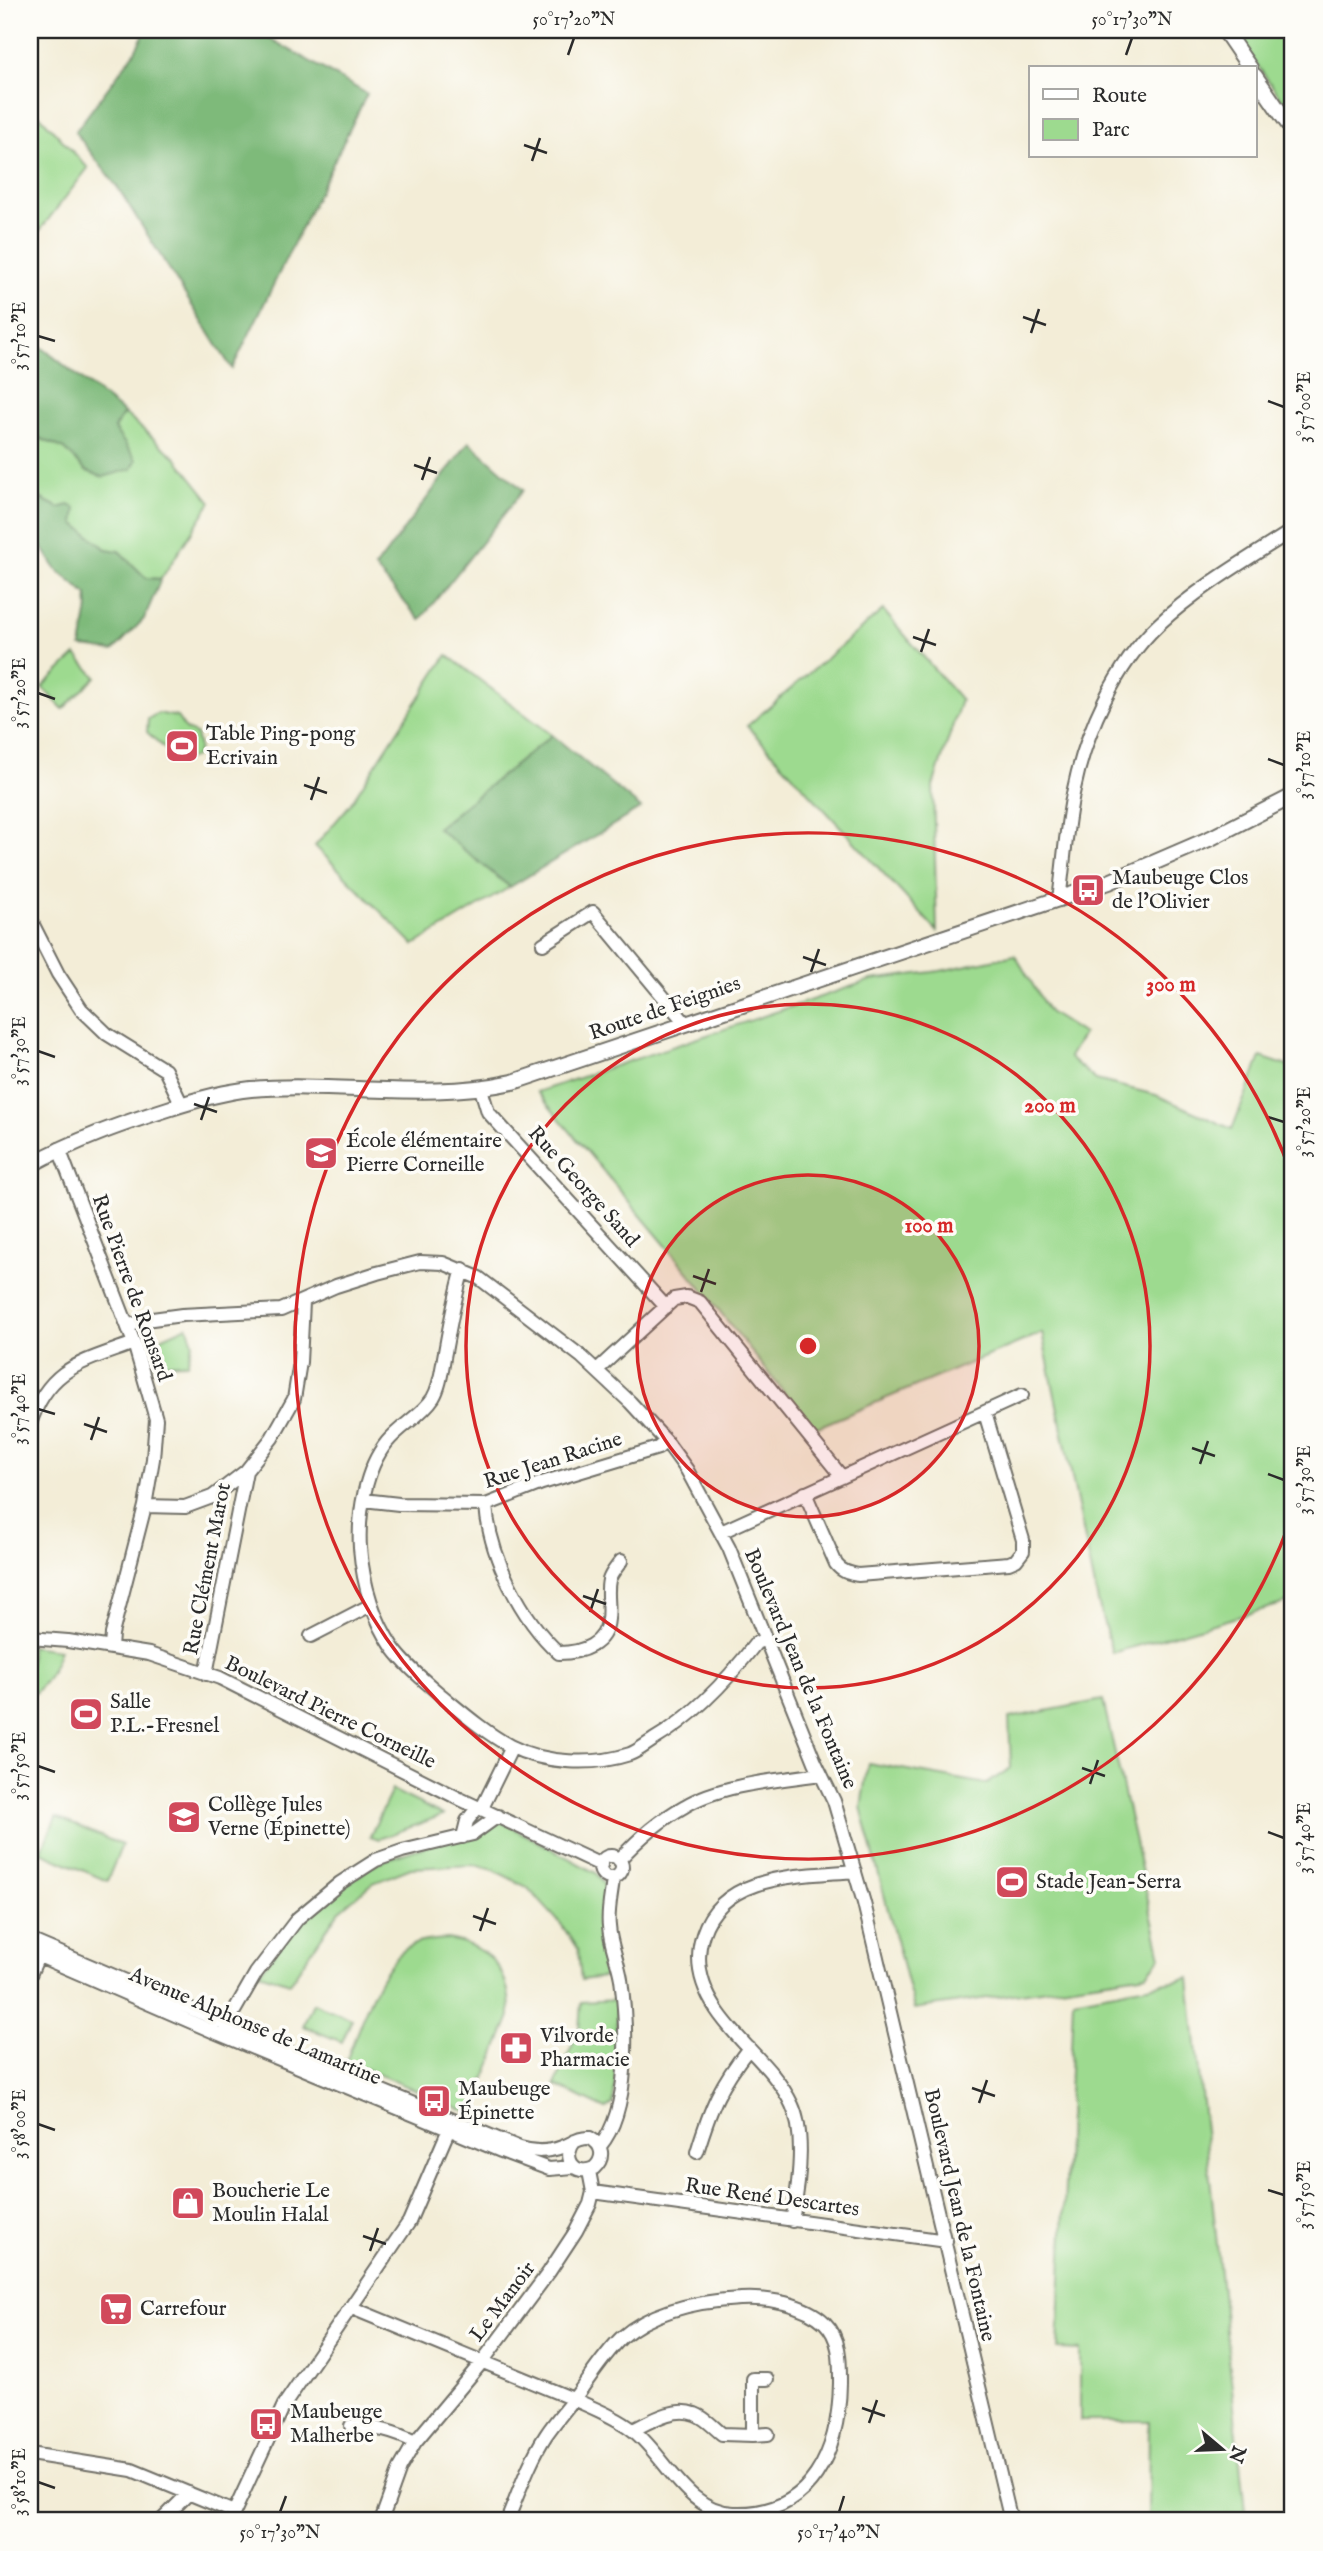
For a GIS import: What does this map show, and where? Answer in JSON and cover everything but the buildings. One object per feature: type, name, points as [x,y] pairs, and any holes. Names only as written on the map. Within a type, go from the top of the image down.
[{"type":"street","points":[[1224,30],[1249,66]]},
{"type":"street","points":[[1256,77],[1293,131]]},
{"type":"street","points":[[1059,900],[1074,787],[1101,709],[1124,668],[1151,633],[1174,611],[1293,530]]},
{"type":"street","name":"Route de Feignies","points":[[30,1165],[96,1132],[182,1104],[250,1089],[416,1091],[481,1089],[513,1082],[1059,900],[1178,853],[1293,796]]},
{"type":"street","points":[[543,944],[593,912],[686,1024]]},
{"type":"street","points":[[30,919],[58,974],[81,1009],[107,1034],[166,1070],[182,1104]]},
{"type":"street","name":"Rue George Sand","points":[[481,1089],[488,1112],[666,1307]]},
{"type":"street","name":"Rue Pierre de Ronsard","points":[[59,1149],[128,1326],[156,1419],[145,1506],[112,1634],[111,1648]]},
{"type":"street","name":"Boulevard Jean de la Fontaine","points":[[128,1326],[145,1320],[182,1315],[281,1310],[336,1286],[412,1264],[443,1263],[463,1269],[491,1286],[597,1370],[666,1441],[687,1470],[721,1532],[834,1801],[855,1871],[1012,2521]]},
{"type":"street","points":[[463,1269],[432,1399],[387,1442],[376,1459],[363,1500],[360,1546],[371,1605],[393,1647],[413,1671],[488,1732],[512,1747],[582,1762],[631,1753],[684,1719],[710,1697],[756,1643],[766,1639]]},
{"type":"street","points":[[597,1370],[674,1299],[687,1297],[700,1301],[842,1477]]},
{"type":"street","points":[[145,1506],[185,1507],[212,1497],[246,1471],[272,1438],[294,1399],[300,1362],[303,1302]]},
{"type":"street","points":[[30,1424],[46,1391],[66,1369],[134,1343]]},
{"type":"street","points":[[721,1532],[1022,1395]]},
{"type":"street","points":[[805,1493],[836,1564],[848,1573],[858,1575],[1009,1563],[1016,1560],[1023,1552],[1023,1540],[985,1413]]},
{"type":"street","name":"Rue Jean Racine","points":[[363,1500],[399,1504],[486,1505],[542,1483],[658,1448],[666,1441]]},
{"type":"street","name":"Rue Clément Marot","points":[[206,1674],[246,1471]]},
{"type":"street","points":[[486,1505],[487,1526],[500,1564],[543,1639],[559,1653],[578,1653],[593,1645],[603,1634],[608,1620],[610,1576],[621,1561]]},
{"type":"street","points":[[311,1636],[371,1605]]},
{"type":"street","name":"Boulevard Pierre Corneille","points":[[30,1638],[149,1654],[220,1678],[481,1810],[601,1865]]},
{"type":"street","points":[[463,1838],[481,1810],[512,1747]]},
{"type":"street","points":[[619,1860],[637,1841],[687,1804],[751,1785],[821,1774]]},
{"type":"street","points":[[203,2027],[233,2013],[274,1947],[318,1899],[376,1860],[402,1851],[463,1838],[482,1828],[481,1810]]},
{"type":"street","points":[[613,1878],[604,1875],[601,1865],[603,1860],[609,1857],[619,1860]]},
{"type":"street","points":[[600,2146],[590,2138],[575,2141],[568,2156],[573,2166],[578,2170],[589,2171],[601,2158],[600,2146],[614,2124],[621,2090],[624,2053],[620,1976],[608,1925],[613,1878],[621,1871],[619,1860]]},
{"type":"street","points":[[792,2221],[799,2129],[792,2105],[767,2068],[717,2011],[698,1969],[699,1946],[706,1925],[723,1901],[740,1890],[799,1876],[855,1871]]},
{"type":"street","name":"Avenue Alphonse de Lamartine","points":[[30,1940],[37,1951],[203,2027],[466,2137],[549,2169],[573,2166]]},
{"type":"street","points":[[30,1975],[37,1951]]},
{"type":"street","name":"Avenue Alphonse de Lamartine","points":[[37,1951],[218,2021],[520,2148],[530,2151],[554,2149],[575,2141]]},
{"type":"street","points":[[697,2151],[715,2100],[726,2078],[749,2048]]},
{"type":"street","points":[[30,2454],[132,2470],[189,2493],[232,2517],[284,2406],[409,2222],[446,2136]]},
{"type":"street","points":[[589,2171],[593,2192]]},
{"type":"street","name":"Rue René Descartes","points":[[593,2192],[946,2241]]},
{"type":"street","name":"Le Manoir","points":[[382,2521],[400,2468],[415,2442],[482,2362],[556,2262],[590,2204],[593,2192]]},
{"type":"street","points":[[352,2308],[573,2399],[633,2430],[681,2485],[708,2505],[733,2514],[769,2508],[788,2501],[806,2489],[819,2473],[831,2446],[840,2395],[839,2349],[834,2334],[824,2322],[785,2303],[744,2299],[700,2302],[658,2316],[622,2338],[573,2399],[535,2454],[506,2521]]},
{"type":"street","points":[[753,2435],[746,2379],[767,2379]]},
{"type":"street","points":[[633,2430],[649,2420],[685,2412],[708,2421],[722,2434],[768,2434]]},
{"type":"street","points":[[351,2426],[374,2427],[415,2442]]},
{"type":"street","points":[[161,2521],[189,2493]]},
{"type":"green space","points":[[146,30],[255,30],[367,94],[232,369],[118,188],[75,132],[134,53]]},
{"type":"green space","points":[[1232,30],[1293,30],[1293,115]]},
{"type":"green space","points":[[30,105],[88,168],[30,243]]},
{"type":"green space","points":[[30,338],[124,413],[114,428],[136,460],[132,469],[103,477],[86,471],[65,449],[30,434]]},
{"type":"green space","points":[[124,413],[176,458],[211,502],[161,579],[146,578],[119,552],[106,549],[74,523],[69,505],[59,508],[30,493],[30,434],[65,449],[86,471]]},
{"type":"green space","points":[[469,442],[523,490],[420,620],[375,568]]},
{"type":"green space","points":[[30,493],[59,508],[69,505],[76,508],[74,523],[106,549],[119,551],[146,578],[161,579],[144,619],[113,651],[81,647],[88,608],[87,595],[56,569],[42,547],[30,542]]},
{"type":"green space","points":[[883,610],[961,700],[933,786],[937,931],[747,726]]},
{"type":"green space","points":[[76,655],[96,677],[63,709],[42,687]]},
{"type":"green space","points":[[447,655],[552,735],[437,828],[510,887],[414,945],[315,846],[349,806]]},
{"type":"green space","points":[[158,713],[177,717],[186,730],[196,734],[199,748],[195,757],[186,760],[173,756],[147,732],[148,719]]},
{"type":"green space","points":[[552,735],[641,808],[510,887],[437,828]]},
{"type":"green space","points":[[1015,955],[1049,1012],[1083,1034],[1069,1057],[1096,1080],[1156,1095],[1232,1129],[1261,1057],[1293,1068],[1293,1601],[1112,1653],[1098,1602],[1042,1333],[813,1429],[694,1279],[537,1092],[871,980],[940,971]]},
{"type":"green space","points":[[187,1326],[193,1342],[187,1363],[148,1364],[142,1346],[147,1337],[150,1343]]},
{"type":"green space","points":[[30,1646],[60,1650],[48,1676],[30,1697]]},
{"type":"green space","name":"Stade Jean-Serra","points":[[1103,1700],[1161,1957],[1147,1974],[914,2009],[861,1807],[868,1763],[986,1784],[1011,1768],[1009,1718]]},
{"type":"green space","points":[[392,1790],[443,1815],[379,1839],[370,1836]]},
{"type":"green space","points":[[56,1817],[122,1845],[107,1881],[41,1852]]},
{"type":"green space","points":[[500,1821],[596,1873],[606,1888],[603,1912],[612,1969],[603,1977],[581,1980],[578,1950],[561,1924],[527,1887],[494,1870],[475,1865],[411,1868],[373,1883],[339,1911],[290,1983],[259,1973],[304,1916],[376,1863]]},
{"type":"green space","points":[[447,1939],[476,1948],[487,1955],[502,1974],[509,2000],[510,2016],[471,2113],[346,2061],[372,1995],[391,1963],[415,1944]]},
{"type":"green space","points":[[1189,1978],[1246,2521],[1148,2521],[1149,2421],[1080,2421],[1080,2350],[1058,2349],[1073,2000]]},
{"type":"green space","points":[[616,2000],[613,2104],[606,2109],[555,2085],[579,2030],[581,2002]]},
{"type":"green space","points":[[313,2003],[352,2019],[342,2042],[303,2026]]},
{"type":"place","name":"Table Ping-pong Ecrivain","points":[[182,746]]},
{"type":"place","name":"Maubeuge Clos de l'Olivier","points":[[1088,890]]},
{"type":"place","name":"École élémentaire Pierre Corneille","points":[[321,1153]]},
{"type":"place","name":"Salle P.L.-Fresnel","points":[[86,1714]]},
{"type":"place","name":"Collège Jules Verne (Épinette)","points":[[184,1817]]},
{"type":"place","name":"Stade Jean-Serra","points":[[1012,1882]]},
{"type":"place","name":"Vilvorde Pharmacie","points":[[516,2048]]},
{"type":"place","name":"Maubeuge Épinette","points":[[434,2101]]},
{"type":"place","name":"Boucherie Le Moulin Halal","points":[[188,2203]]},
{"type":"place","name":"Carrefour","points":[[116,2309]]},
{"type":"place","name":"Maubeuge Malherbe","points":[[266,2424]]}]
